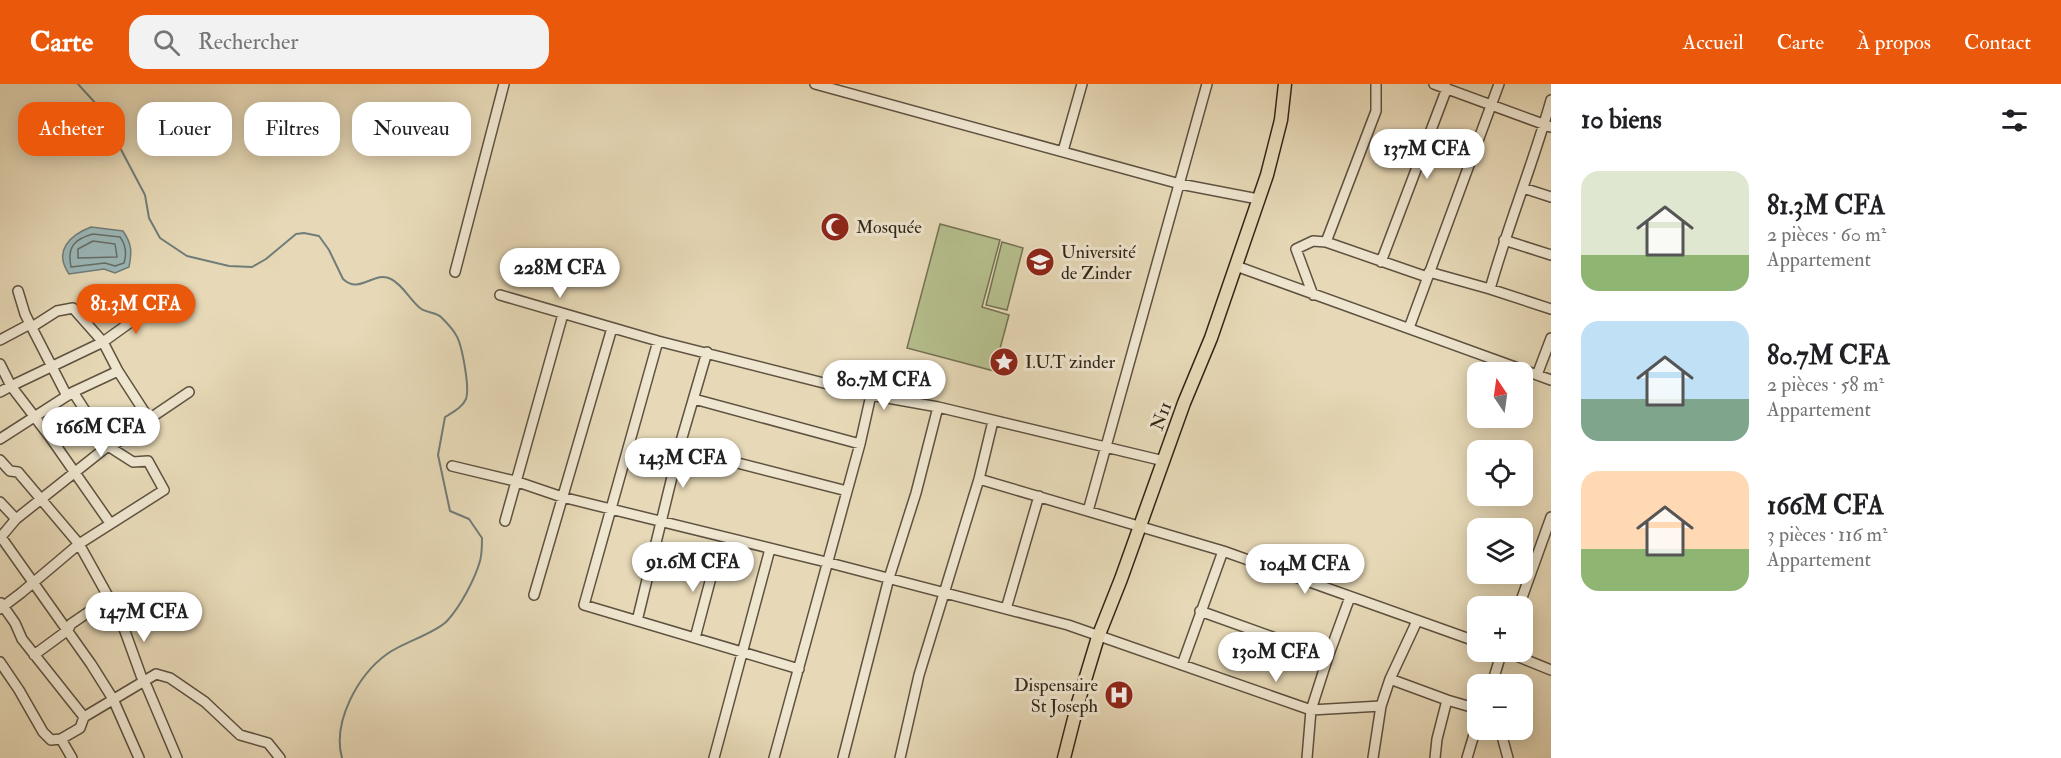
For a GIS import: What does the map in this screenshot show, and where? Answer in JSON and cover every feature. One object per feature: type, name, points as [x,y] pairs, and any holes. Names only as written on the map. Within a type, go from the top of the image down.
[{"type":"main road","name":"N11","points":[[1064,758],[1098,637],[1236,266],[1275,150],[1285,84]]},
{"type":"street","points":[[455,272],[504,84]]},
{"type":"street","points":[[815,84],[1180,184],[1258,199]]},
{"type":"street","points":[[1063,152],[1082,84]]},
{"type":"street","points":[[1088,511],[1207,84]]},
{"type":"street","points":[[1326,242],[1376,111],[1376,84]]},
{"type":"street","points":[[1434,84],[1548,125]]},
{"type":"street","points":[[1408,328],[1499,84]]},
{"type":"street","points":[[1381,262],[1447,88]]},
{"type":"street","points":[[1490,289],[1504,240],[1548,125],[1551,100]]},
{"type":"street","points":[[1523,188],[1551,197]]},
{"type":"street","points":[[1504,240],[1551,255]]},
{"type":"street","points":[[1313,295],[1296,249],[1313,241],[1326,242],[1381,262],[1490,289],[1551,309]]},
{"type":"street","points":[[1236,266],[1551,380]]},
{"type":"street","points":[[18,291],[25,314],[52,368],[108,446],[133,462],[148,461],[164,490],[79,544],[1,606],[34,655],[84,717]]},
{"type":"street","points":[[500,295],[658,341],[872,395],[938,407],[1164,461]]},
{"type":"street","points":[[0,392],[103,342],[153,306]]},
{"type":"street","points":[[0,340],[57,311],[73,308],[103,342],[118,371],[149,418]]},
{"type":"street","points":[[505,521],[563,314]]},
{"type":"street","points":[[534,595],[612,328]]},
{"type":"street","points":[[1537,375],[1551,338]]},
{"type":"street","points":[[658,341],[584,605],[799,669]]},
{"type":"street","points":[[637,621],[679,448],[706,352]]},
{"type":"street","points":[[0,364],[12,386],[110,523]]},
{"type":"street","points":[[0,439],[70,394],[118,371]]},
{"type":"street","points":[[140,758],[113,699],[68,630],[0,537],[16,519],[74,472],[108,446],[114,445],[149,418],[189,392]]},
{"type":"street","points":[[774,758],[872,395]]},
{"type":"street","points":[[694,399],[860,444]]},
{"type":"street","points":[[843,758],[889,578],[916,493],[938,407]]},
{"type":"street","points":[[900,758],[910,709],[979,479],[993,421]]},
{"type":"street","points":[[679,448],[847,491]]},
{"type":"street","points":[[0,460],[10,471],[18,472],[79,544],[118,612],[143,681],[177,758]]},
{"type":"street","points":[[452,466],[515,481],[562,497],[661,520],[1068,625],[1311,710],[1381,706]]},
{"type":"street","points":[[0,478],[10,471]]},
{"type":"street","points":[[979,479],[1223,551],[1467,638]]},
{"type":"street","points":[[1006,609],[1039,496]]},
{"type":"street","points":[[0,502],[16,519]]},
{"type":"street","points":[[1523,596],[1550,522]]},
{"type":"street","points":[[714,758],[770,549]]},
{"type":"street","points":[[1182,665],[1223,551]]},
{"type":"street","points":[[695,638],[717,555]]},
{"type":"street","points":[[1307,758],[1311,710],[1350,597]]},
{"type":"street","points":[[34,655],[68,630],[71,624],[109,598]]},
{"type":"street","points":[[1200,611],[1328,657]]},
{"type":"street","points":[[1373,758],[1381,706],[1390,679],[1417,621]]},
{"type":"street","points":[[0,662],[43,732],[51,740],[61,739],[80,728],[84,717],[156,674],[170,678],[205,702],[240,735],[268,743],[280,758]]},
{"type":"street","points":[[1531,662],[1551,670]]},
{"type":"street","points":[[1390,679],[1467,706]]},
{"type":"street","points":[[1435,758],[1437,739],[1447,700]]},
{"type":"street","points":[[61,739],[72,758]]},
{"type":"street","points":[[1467,758],[1472,740]]},
{"type":"street","points":[[1503,740],[1508,758]]},
{"type":"green space","points":[[940,224],[1000,240],[982,307],[1009,315],[994,371],[907,348]]},
{"type":"green space","points":[[1002,242],[1023,248],[1007,310],[986,305]]},
{"type":"water","points":[[91,227],[123,231],[130,248],[129,267],[115,273],[104,269],[69,274],[64,266],[63,251],[76,234]]},
{"type":"waterway","points":[[78,84],[98,106],[145,195],[149,218],[160,238],[187,256],[229,266],[252,267],[266,259],[296,234],[319,236],[329,250],[343,279],[355,284],[379,277],[391,279],[420,308],[441,317],[453,330],[458,340],[466,376],[466,399],[460,407],[445,417],[438,455],[450,511],[469,519],[482,538],[480,561],[475,576],[447,621],[435,630],[387,654],[366,674],[350,700],[344,715],[340,744],[342,758]]},
{"type":"place","name":"Mosquée","points":[[835,227]]},
{"type":"place","name":"Université de Zinder","points":[[1040,262]]},
{"type":"place","name":"I.U.T zinder","points":[[1004,362]]},
{"type":"place","name":"Dispensaire St Joseph","points":[[1119,695]]}]
